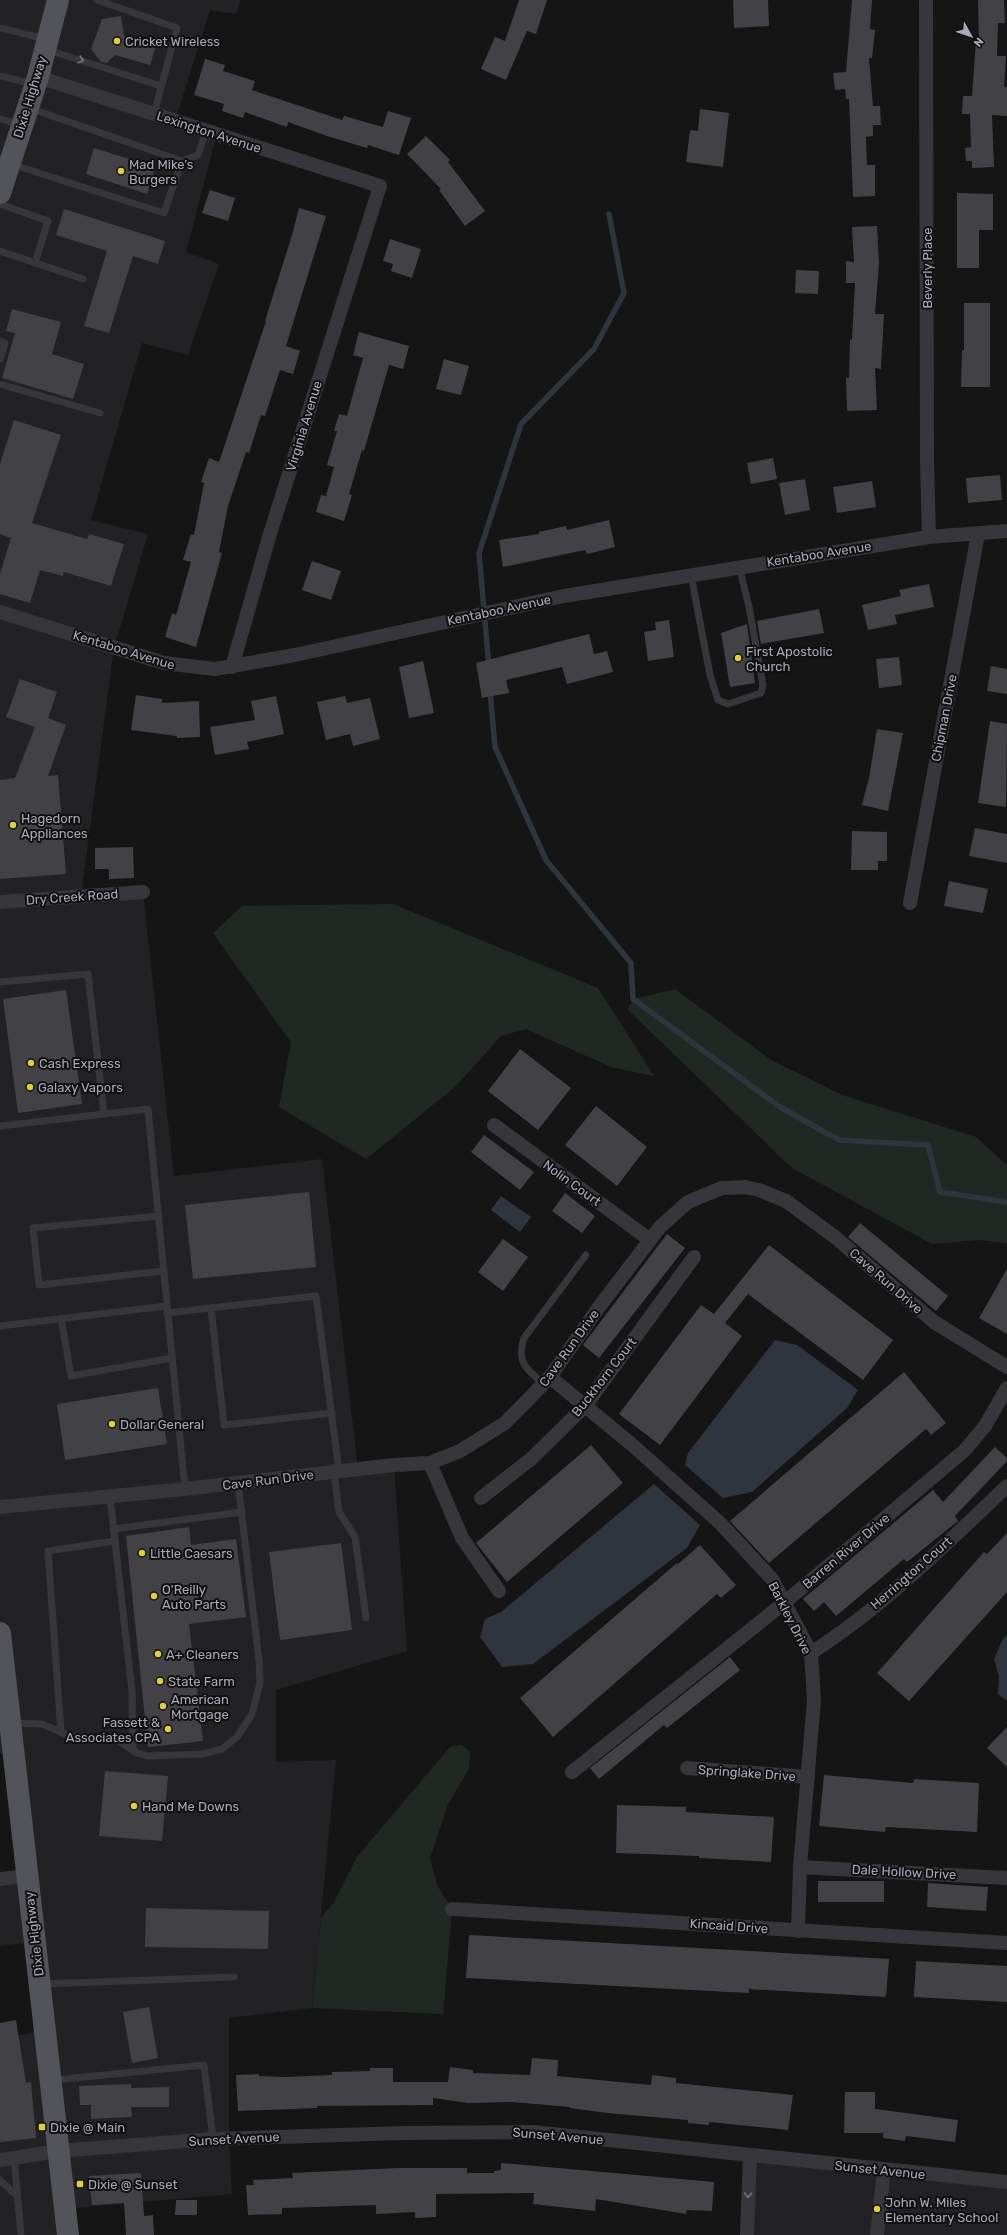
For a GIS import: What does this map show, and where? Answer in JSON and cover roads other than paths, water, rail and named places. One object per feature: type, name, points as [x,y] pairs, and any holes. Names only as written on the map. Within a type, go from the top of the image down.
[{"type":"main road","name":"Dixie Highway","points":[[0,193],[36,81],[58,0]]},
{"type":"main road","name":"Dixie Highway","points":[[0,1642],[68,2235]]},
{"type":"street","name":"Beverly Place","points":[[926,0],[927,460],[929,537]]},
{"type":"street","name":"Lexington Avenue","points":[[36,81],[154,114],[380,186]]},
{"type":"street","name":"Virginia Avenue","points":[[232,667],[269,537],[380,186]]},
{"type":"street","name":"Kentaboo Avenue","points":[[0,612],[164,664],[215,669],[232,667],[564,596],[739,566],[929,537],[1007,531]]},
{"type":"street","name":"Chipman Drive","points":[[910,903],[978,534]]},
{"type":"street","name":"Dry Creek Road","points":[[0,902],[143,892]]},
{"type":"street","name":"Nolin Court","points":[[494,1125],[650,1240]]},
{"type":"street","name":"Cave Run Drive","points":[[0,1507],[110,1497],[430,1463],[474,1444],[505,1423],[547,1381],[599,1307],[650,1240],[676,1211],[688,1202],[722,1188],[745,1187],[759,1190],[786,1201],[835,1237],[934,1322],[1007,1367]]},
{"type":"street","name":"Buckhorn Court","points":[[481,1498],[531,1459],[585,1406],[694,1257]]},
{"type":"street","name":"Barkley Drive","points":[[547,1381],[585,1406],[667,1474],[720,1523],[772,1579],[810,1653],[814,1700],[800,1867],[798,1931]]},
{"type":"street","name":"Barren River Drive","points":[[572,1772],[784,1603],[965,1450],[985,1426],[1007,1388]]},
{"type":"street","points":[[430,1463],[462,1538],[498,1590]]},
{"type":"street","name":"Herrington Court","points":[[810,1653],[842,1633],[912,1573],[1007,1486]]},
{"type":"street","name":"Springlake Drive","points":[[687,1768],[808,1777]]},
{"type":"street","name":"Dale Hollow Drive","points":[[800,1867],[1007,1878]]},
{"type":"street","points":[[0,1879],[27,1876]]},
{"type":"street","name":"Kincaid Drive","points":[[452,1909],[798,1931],[1007,1942]]},
{"type":"street","name":"Sunset Avenue","points":[[0,2160],[58,2151],[213,2139],[403,2133],[533,2132],[1007,2182]]},
{"type":"street","points":[[747,2235],[750,2156]]},
{"type":"street","points":[[877,2235],[884,2170]]},
{"type":"lane","points":[[97,0],[177,28],[154,114]]},
{"type":"lane","points":[[0,28],[161,86]]},
{"type":"lane","points":[[0,76],[36,81]]},
{"type":"lane","points":[[0,119],[24,116],[182,161],[198,155],[206,130]]},
{"type":"lane","points":[[9,163],[164,213],[182,161]]},
{"type":"lane","points":[[0,204],[48,221],[35,263]]},
{"type":"lane","points":[[0,251],[83,279]]},
{"type":"lane","points":[[0,341],[5,343],[0,359]]},
{"type":"lane","points":[[0,384],[100,412]]},
{"type":"lane","points":[[691,575],[710,675],[718,700],[728,704],[761,693],[763,685],[749,607],[739,566]]},
{"type":"lane","points":[[0,982],[88,974],[104,1114]]},
{"type":"lane","points":[[0,1126],[148,1109],[185,1489]]},
{"type":"lane","points":[[159,1216],[33,1228],[39,1285],[163,1271]]},
{"type":"lane","points":[[547,1381],[522,1362],[520,1351],[524,1338],[586,1255]]},
{"type":"lane","points":[[0,1326],[61,1318],[211,1308],[316,1296],[332,1413],[339,1512],[355,1537],[366,1618]]},
{"type":"lane","points":[[211,1308],[224,1425],[332,1413]]},
{"type":"lane","points":[[61,1318],[71,1376],[172,1358]]},
{"type":"lane","points":[[10,1724],[42,1724],[70,1736],[116,1739],[134,1750],[137,1754],[147,1756],[202,1754],[222,1749],[237,1737],[252,1714],[260,1683],[259,1660],[238,1483]]},
{"type":"lane","points":[[110,1497],[132,1691],[134,1750]]},
{"type":"lane","points":[[113,1529],[242,1512]]},
{"type":"lane","points":[[61,1732],[48,1551],[115,1541]]},
{"type":"lane","points":[[40,1984],[234,1977]]},
{"type":"lane","points":[[50,2080],[204,2065],[213,2139]]},
{"type":"lane","points":[[14,2157],[21,2235]]},
{"type":"lane","points":[[0,2180],[18,2196]]},
{"type":"waterway","points":[[489,667],[479,553],[521,424],[594,349],[624,293],[609,214]]},
{"type":"waterway","points":[[490,690],[495,747],[546,860],[631,963],[633,999],[780,1107],[839,1140],[928,1145],[940,1192],[1007,1202]]},
{"type":"place","name":"Cricket Wireless","points":[[117,41]]},
{"type":"place","name":"Mad Mike’s Burgers","points":[[121,171]]},
{"type":"place","name":"First Apostolic Church","points":[[738,658]]},
{"type":"place","name":"Hagedorn Appliances","points":[[13,825]]},
{"type":"place","name":"Cash Express","points":[[31,1063]]},
{"type":"place","name":"Galaxy Vapors","points":[[30,1087]]},
{"type":"place","name":"Dollar General","points":[[112,1424]]},
{"type":"place","name":"Little Caesars","points":[[142,1553]]},
{"type":"place","name":"O'Reilly Auto Parts","points":[[154,1596]]},
{"type":"place","name":"A+ Cleaners","points":[[158,1654]]},
{"type":"place","name":"State Farm","points":[[160,1681]]},
{"type":"place","name":"American Mortgage","points":[[163,1706]]},
{"type":"place","name":"Fassett & Associates CPA","points":[[168,1729]]},
{"type":"place","name":"Hand Me Downs","points":[[134,1806]]},
{"type":"place","name":"Dixie @ Main","points":[[42,2127]]},
{"type":"place","name":"Dixie @ Sunset","points":[[80,2184]]},
{"type":"place","name":"John W. Miles Elementary School","points":[[877,2209]]}]
